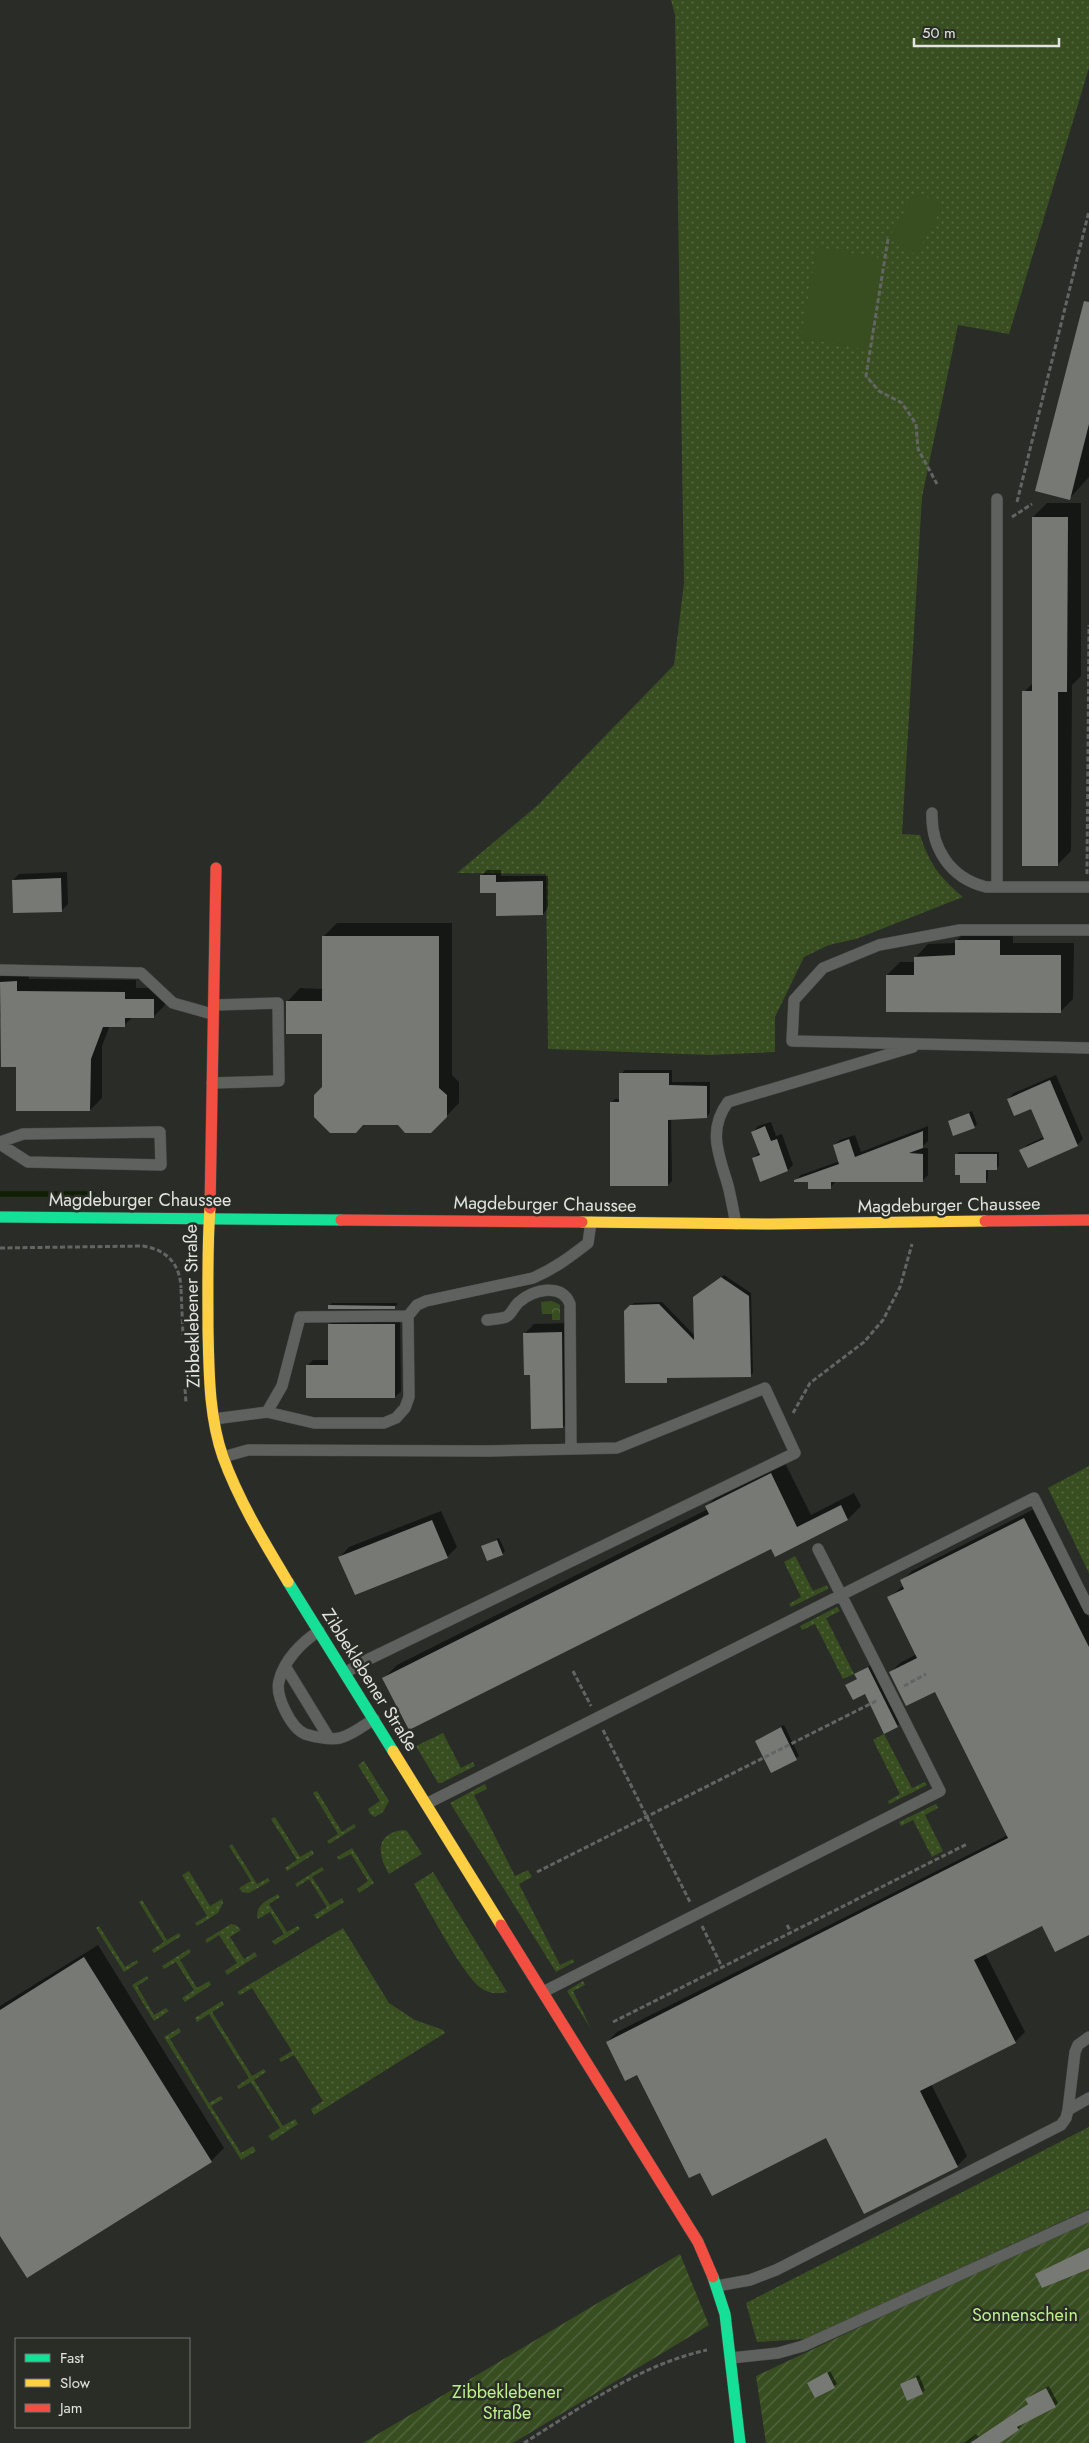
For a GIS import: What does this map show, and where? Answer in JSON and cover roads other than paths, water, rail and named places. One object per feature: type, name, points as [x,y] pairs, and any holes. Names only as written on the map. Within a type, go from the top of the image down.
[{"type":"street","name":"Zibbeklebener Straße","points":[[216,868],[212,1009],[212,1171],[208,1218],[207,1289],[209,1376],[213,1419],[223,1457],[247,1512],[319,1631],[698,2242],[717,2286],[725,2314],[740,2443]]},
{"type":"street","name":"Magdeburger Chaussee","points":[[0,1217],[736,1224],[917,1224],[1089,1220]]},
{"type":"lane","points":[[997,499],[997,887]]},
{"type":"lane","points":[[932,813],[932,831],[935,843],[950,866],[971,883],[997,887],[1088,887]]},
{"type":"lane","points":[[1089,930],[960,930],[879,945],[823,968],[794,1000],[792,1041],[1089,1048]]},
{"type":"lane","points":[[0,970],[141,973],[173,1003],[212,1009],[278,1003],[279,1081],[212,1083]]},
{"type":"lane","points":[[736,1224],[727,1182],[717,1154],[717,1124],[721,1112],[728,1102],[923,1044]]},
{"type":"lane","points":[[160,1132],[161,1165],[28,1162],[0,1143],[23,1134],[160,1132]]},
{"type":"lane","points":[[213,1419],[266,1412],[314,1423],[384,1423],[396,1418],[406,1408],[410,1397],[408,1316],[417,1305],[426,1301],[533,1278],[547,1272],[559,1266],[588,1243],[591,1222]]},
{"type":"lane","points":[[486,1320],[505,1317],[521,1301],[549,1290],[555,1289],[566,1295],[570,1304],[571,1449]]},
{"type":"lane","points":[[266,1412],[282,1386],[300,1317],[408,1316]]},
{"type":"lane","points":[[223,1457],[248,1450],[617,1448],[765,1388],[795,1453],[367,1660],[345,1673]]},
{"type":"lane","points":[[426,1804],[1034,1498],[1089,1609]]},
{"type":"lane","points":[[543,1992],[940,1791],[818,1548]]},
{"type":"lane","points":[[319,1631],[307,1639],[285,1666],[278,1682],[279,1698],[295,1726],[304,1733],[329,1738],[340,1738],[374,1719]]},
{"type":"lane","points":[[285,1666],[329,1738]]},
{"type":"lane","points":[[717,2286],[750,2280],[806,2256],[1053,2130],[1066,2118],[1075,2052],[1078,2045],[1089,2037]]},
{"type":"lane","points":[[1068,2110],[1089,2098]]},
{"type":"lane","points":[[731,2358],[778,2353],[803,2346],[1089,2216]]},
{"type":"waterway","points":[[0,1194],[92,1194]]},
{"type":"park label","name":"Sonnenschein","points":[[1025,2315]]}]
